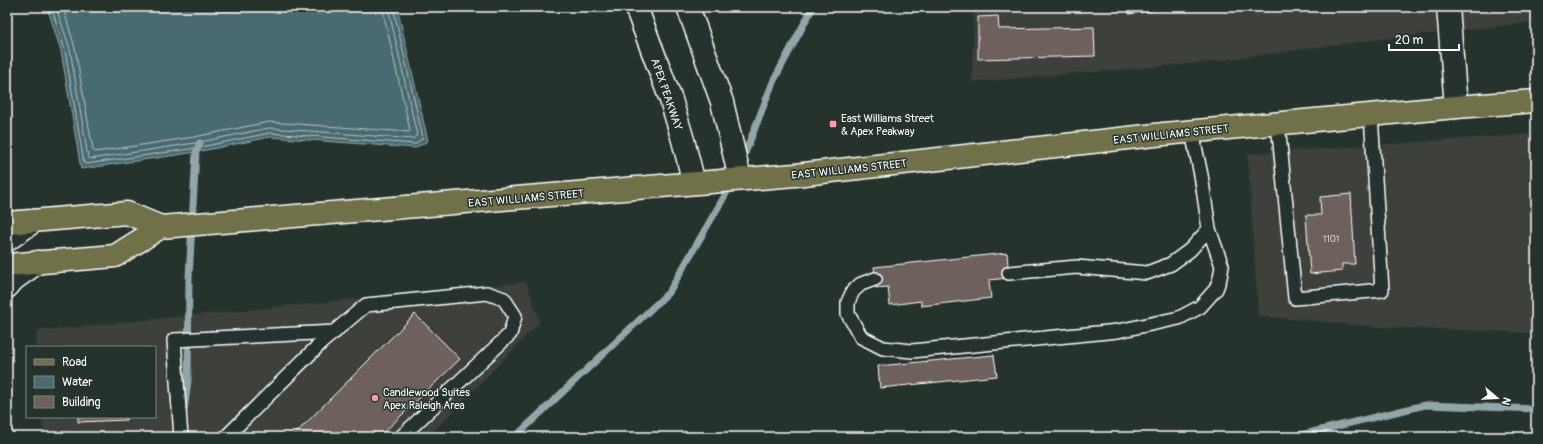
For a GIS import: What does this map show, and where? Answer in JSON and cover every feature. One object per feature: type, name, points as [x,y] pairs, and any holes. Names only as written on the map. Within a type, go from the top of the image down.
[{"type":"main road","name":"APEX PEAKWAY","points":[[636,7],[670,100],[683,140],[694,183]]},
{"type":"main road","points":[[688,7],[722,102],[740,179]]},
{"type":"main road","points":[[1448,7],[1456,107]]},
{"type":"main road","name":"EAST WILLIAMS STREET","points":[[7,223],[127,213],[162,227],[795,175],[1278,123],[1536,101]]},
{"type":"main road","points":[[7,240],[34,221]]},
{"type":"main road","name":"EAST WILLIAMS STREET","points":[[7,265],[116,256],[162,227]]},
{"type":"main road","points":[[7,287],[38,262]]},
{"type":"lane","points":[[1278,123],[1295,298],[1382,290],[1371,115]]},
{"type":"lane","points":[[875,279],[861,284],[853,291],[848,302],[848,314],[861,337],[883,348],[912,351],[1118,331],[1179,318],[1200,307],[1216,289],[1222,266],[1209,229],[1201,175],[1192,132]]},
{"type":"lane","points":[[1009,273],[1078,267],[1147,273],[1171,264],[1190,250],[1209,229]]},
{"type":"lane","points":[[226,437],[322,342],[366,305],[487,293],[504,299],[515,316],[510,334],[401,437]]},
{"type":"lane","points":[[180,437],[174,340],[334,332]]},
{"type":"shaded area","points":[[974,7],[1536,7],[1536,22],[1357,42],[1202,63],[972,82]]},
{"type":"shaded area","points":[[1536,134],[1536,333],[1381,327],[1258,316],[1248,154]]},
{"type":"shaded area","points":[[526,282],[540,322],[428,437],[44,437],[42,418],[156,418],[156,346],[37,346],[36,331]]},
{"type":"water","points":[[47,7],[397,7],[428,141],[415,148],[270,137],[197,152],[81,169],[61,51]]},
{"type":"building","points":[[1128,7],[1155,7],[1155,10],[1129,14]]},
{"type":"building","points":[[998,16],[999,29],[1094,27],[1095,56],[978,59],[978,17]]},
{"type":"building","points":[[1351,194],[1355,264],[1342,264],[1342,271],[1310,274],[1306,215],[1321,215],[1320,197]]},
{"type":"building","points":[[1007,253],[1009,278],[989,280],[991,298],[921,306],[921,301],[890,305],[888,287],[876,288],[874,267]]},
{"type":"building","name":"Candlewood Suites Apex Raleigh Area","points":[[415,314],[460,359],[379,437],[292,437]]},
{"type":"building","points":[[994,355],[997,376],[880,388],[878,366]]},
{"type":"building","points":[[78,418],[126,418],[126,420],[78,422]]},
{"type":"waterway","points":[[742,161],[773,82],[813,7]]},
{"type":"waterway","points":[[184,411],[188,380],[189,278],[196,152],[200,143]]},
{"type":"waterway","points":[[515,437],[669,292],[731,185]]},
{"type":"waterway","points":[[1292,437],[1425,405],[1536,409]]},
{"type":"place","name":"East Williams Street & Apex Peakway","points":[[833,124]]},
{"type":"place","name":"Candlewood Suites Apex Raleigh Area","points":[[375,398]]}]
